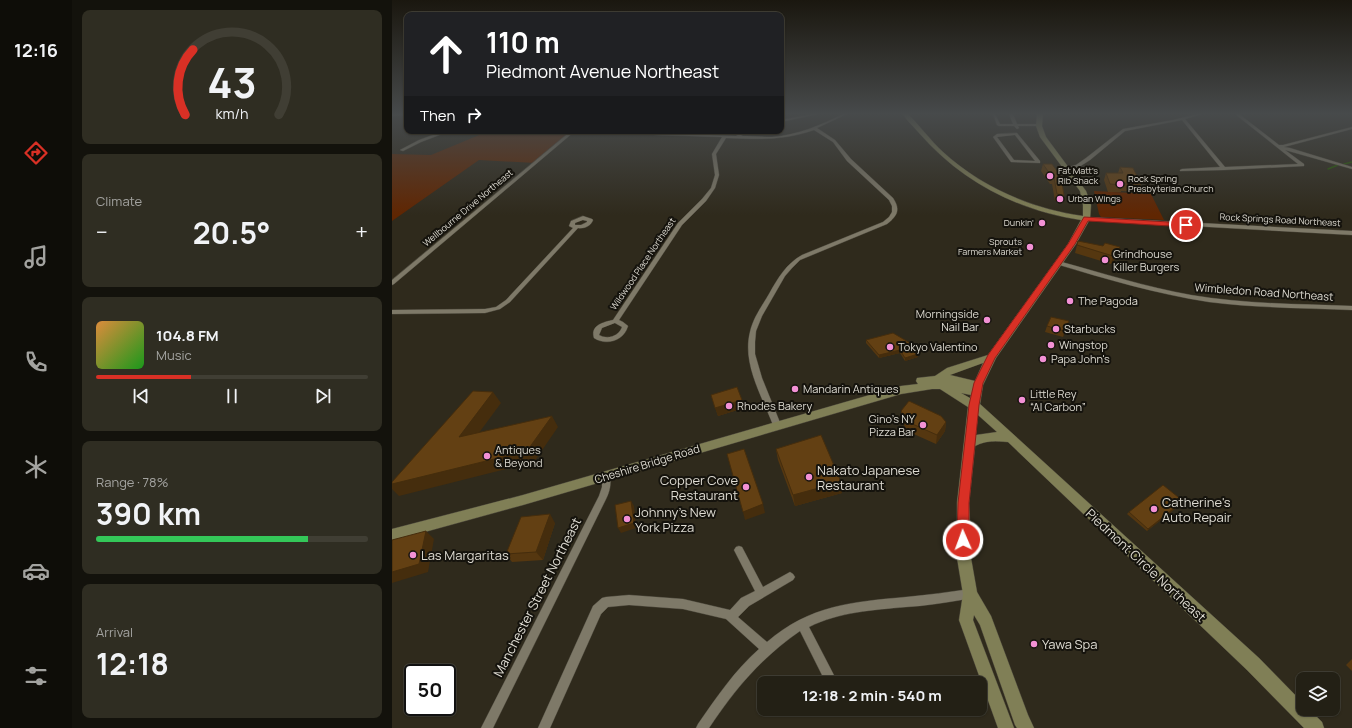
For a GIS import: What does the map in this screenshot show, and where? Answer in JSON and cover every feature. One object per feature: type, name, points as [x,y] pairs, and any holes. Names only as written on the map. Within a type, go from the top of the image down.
[{"type":"main road","name":"Rock Springs Road Northeast","points":[[936,148],[953,164],[996,191],[1029,205],[1070,217],[1086,219]]},
{"type":"main road","points":[[1006,728],[966,620],[970,594],[964,558],[962,526],[974,405],[977,389],[991,357],[1058,263],[1086,219],[1087,205],[1085,196],[1080,186],[1050,148]]},
{"type":"main road","points":[[940,382],[951,370],[991,357]]},
{"type":"main road","points":[[940,382],[977,389]]},
{"type":"main road","name":"Cheshire Bridge Road","points":[[392,535],[524,500],[901,390],[913,390],[940,382]]},
{"type":"main road","name":"Piedmont Circle Northeast","points":[[940,382],[974,405],[1010,438],[1253,664],[1316,728]]},
{"type":"main road","points":[[970,443],[977,438],[987,436],[1010,438]]},
{"type":"main road","points":[[970,594],[986,621],[1021,719],[1026,728]]},
{"type":"street","points":[[402,150],[406,148]]},
{"type":"street","name":"Wellbourne Drive Northeast","points":[[392,283],[553,148]]},
{"type":"street","name":"Wildwood Place Northeast","points":[[615,321],[680,224],[704,200],[713,188],[717,175],[714,154],[718,148]]},
{"type":"street","points":[[777,425],[753,362],[752,340],[757,321],[786,270],[793,262],[804,256],[885,223],[895,212],[896,207],[891,199],[848,160],[839,148]]},
{"type":"street","points":[[1003,148],[1013,161],[1038,162],[1027,148]]},
{"type":"street","points":[[1067,168],[1077,166],[1102,148]]},
{"type":"street","points":[[1207,148],[1224,169]]},
{"type":"street","points":[[1182,170],[1302,165],[1280,148]]},
{"type":"street","points":[[1284,148],[1352,168]]},
{"type":"street","name":"Rock Springs Road Northeast","points":[[1086,219],[1352,233]]},
{"type":"street","points":[[392,312],[485,311],[498,308],[508,301],[576,227]]},
{"type":"street","name":"Wimbledon Road Northeast","points":[[1058,263],[1144,287],[1192,297],[1232,302],[1352,308]]},
{"type":"street","name":"Manchester Street Northeast","points":[[486,728],[603,496],[606,487],[606,476]]},
{"type":"street","points":[[740,550],[761,593]]},
{"type":"street","points":[[731,617],[745,602],[790,577]]},
{"type":"street","points":[[702,728],[716,707],[749,665],[775,641],[802,624],[821,615],[839,610],[931,600],[970,594]]},
{"type":"street","points":[[544,728],[597,610],[606,602],[629,600],[683,604],[729,615],[767,648]]},
{"type":"street","points":[[802,624],[828,676]]},
{"type":"shaded area","points":[[448,148],[553,148],[536,163],[479,160],[392,221],[392,154],[431,155]]},
{"type":"shaded area","points":[[1094,191],[1151,194],[1164,220],[1101,217]]},
{"type":"building","points":[[1043,164],[1052,164],[1061,177],[1064,195],[1057,194],[1054,177],[1052,177]]},
{"type":"building","points":[[1120,167],[1133,168],[1141,184],[1110,184],[1106,173],[1123,173]]},
{"type":"building","points":[[1078,241],[1103,246],[1105,243],[1120,247],[1113,256],[1077,245]]},
{"type":"building","points":[[1051,317],[1069,321],[1064,331],[1047,326]]},
{"type":"building","name":"Tokyo Valentino","points":[[893,333],[910,343],[918,354],[905,358],[900,350],[879,355],[866,340]]},
{"type":"building","points":[[737,387],[742,400],[715,408],[711,395]]},
{"type":"building","points":[[473,391],[493,392],[459,437],[552,416],[527,451],[392,484],[392,482]]},
{"type":"building","points":[[909,401],[941,416],[946,422],[937,435],[908,422],[901,411]]},
{"type":"building","name":"Nakato Japanese Restaurant","points":[[821,435],[841,482],[793,495],[776,449]]},
{"type":"building","name":"Copper Cove Restaurant","points":[[744,449],[763,504],[743,512],[727,454]]},
{"type":"building","name":"Catherine's Auto Repair","points":[[1163,485],[1183,501],[1148,529],[1129,512]]},
{"type":"building","name":"Johnny's New York Pizza","points":[[631,501],[634,523],[618,528],[615,505]]},
{"type":"building","points":[[550,514],[536,552],[506,554],[521,517]]},
{"type":"building","points":[[426,531],[419,564],[392,572],[392,540]]},
{"type":"waterway","points":[[1344,164],[1352,162]]},
{"type":"waterway","points":[[1328,169],[1338,165]]},
{"type":"place","name":"Fat Matt's Rib Shack","points":[[1050,176]]},
{"type":"place","name":"Rock Spring Presbyterian Church","points":[[1120,184]]},
{"type":"place","name":"Urban Wings","points":[[1060,199]]},
{"type":"place","name":"Dunkin'","points":[[1042,223]]},
{"type":"place","name":"Sprouts Farmers Market","points":[[1030,247]]},
{"type":"place","name":"Grindhouse Killer Burgers","points":[[1105,260]]},
{"type":"place","name":"The Pagoda","points":[[1070,301]]},
{"type":"place","name":"Morningside Nail Bar","points":[[987,320]]},
{"type":"place","name":"Starbucks","points":[[1056,329]]},
{"type":"place","name":"Wingstop","points":[[1051,345]]},
{"type":"place","name":"Tokyo Valentino","points":[[890,347]]},
{"type":"place","name":"Papa John's","points":[[1043,359]]},
{"type":"place","name":"Mandarin Antiques","points":[[795,389]]},
{"type":"place","name":"Little Rey “Al Carbon”","points":[[1022,400]]},
{"type":"place","name":"Rhodes Bakery","points":[[729,406]]},
{"type":"place","name":"Gino's NY Pizza Bar","points":[[923,425]]},
{"type":"place","name":"Antiques & Beyond","points":[[487,456]]},
{"type":"place","name":"Nakato Japanese Restaurant","points":[[809,477]]},
{"type":"place","name":"Copper Cove Restaurant","points":[[746,487]]},
{"type":"place","name":"Catherine's Auto Repair","points":[[1154,509]]},
{"type":"place","name":"Johnny's New York Pizza","points":[[627,519]]},
{"type":"place","name":"Las Margaritas","points":[[413,555]]},
{"type":"place","name":"Yawa Spa","points":[[1034,644]]},
{"type":"route","points":[[963,540],[963,503],[974,405],[979,383],[991,357],[1072,244],[1086,219],[1186,225]]}]
